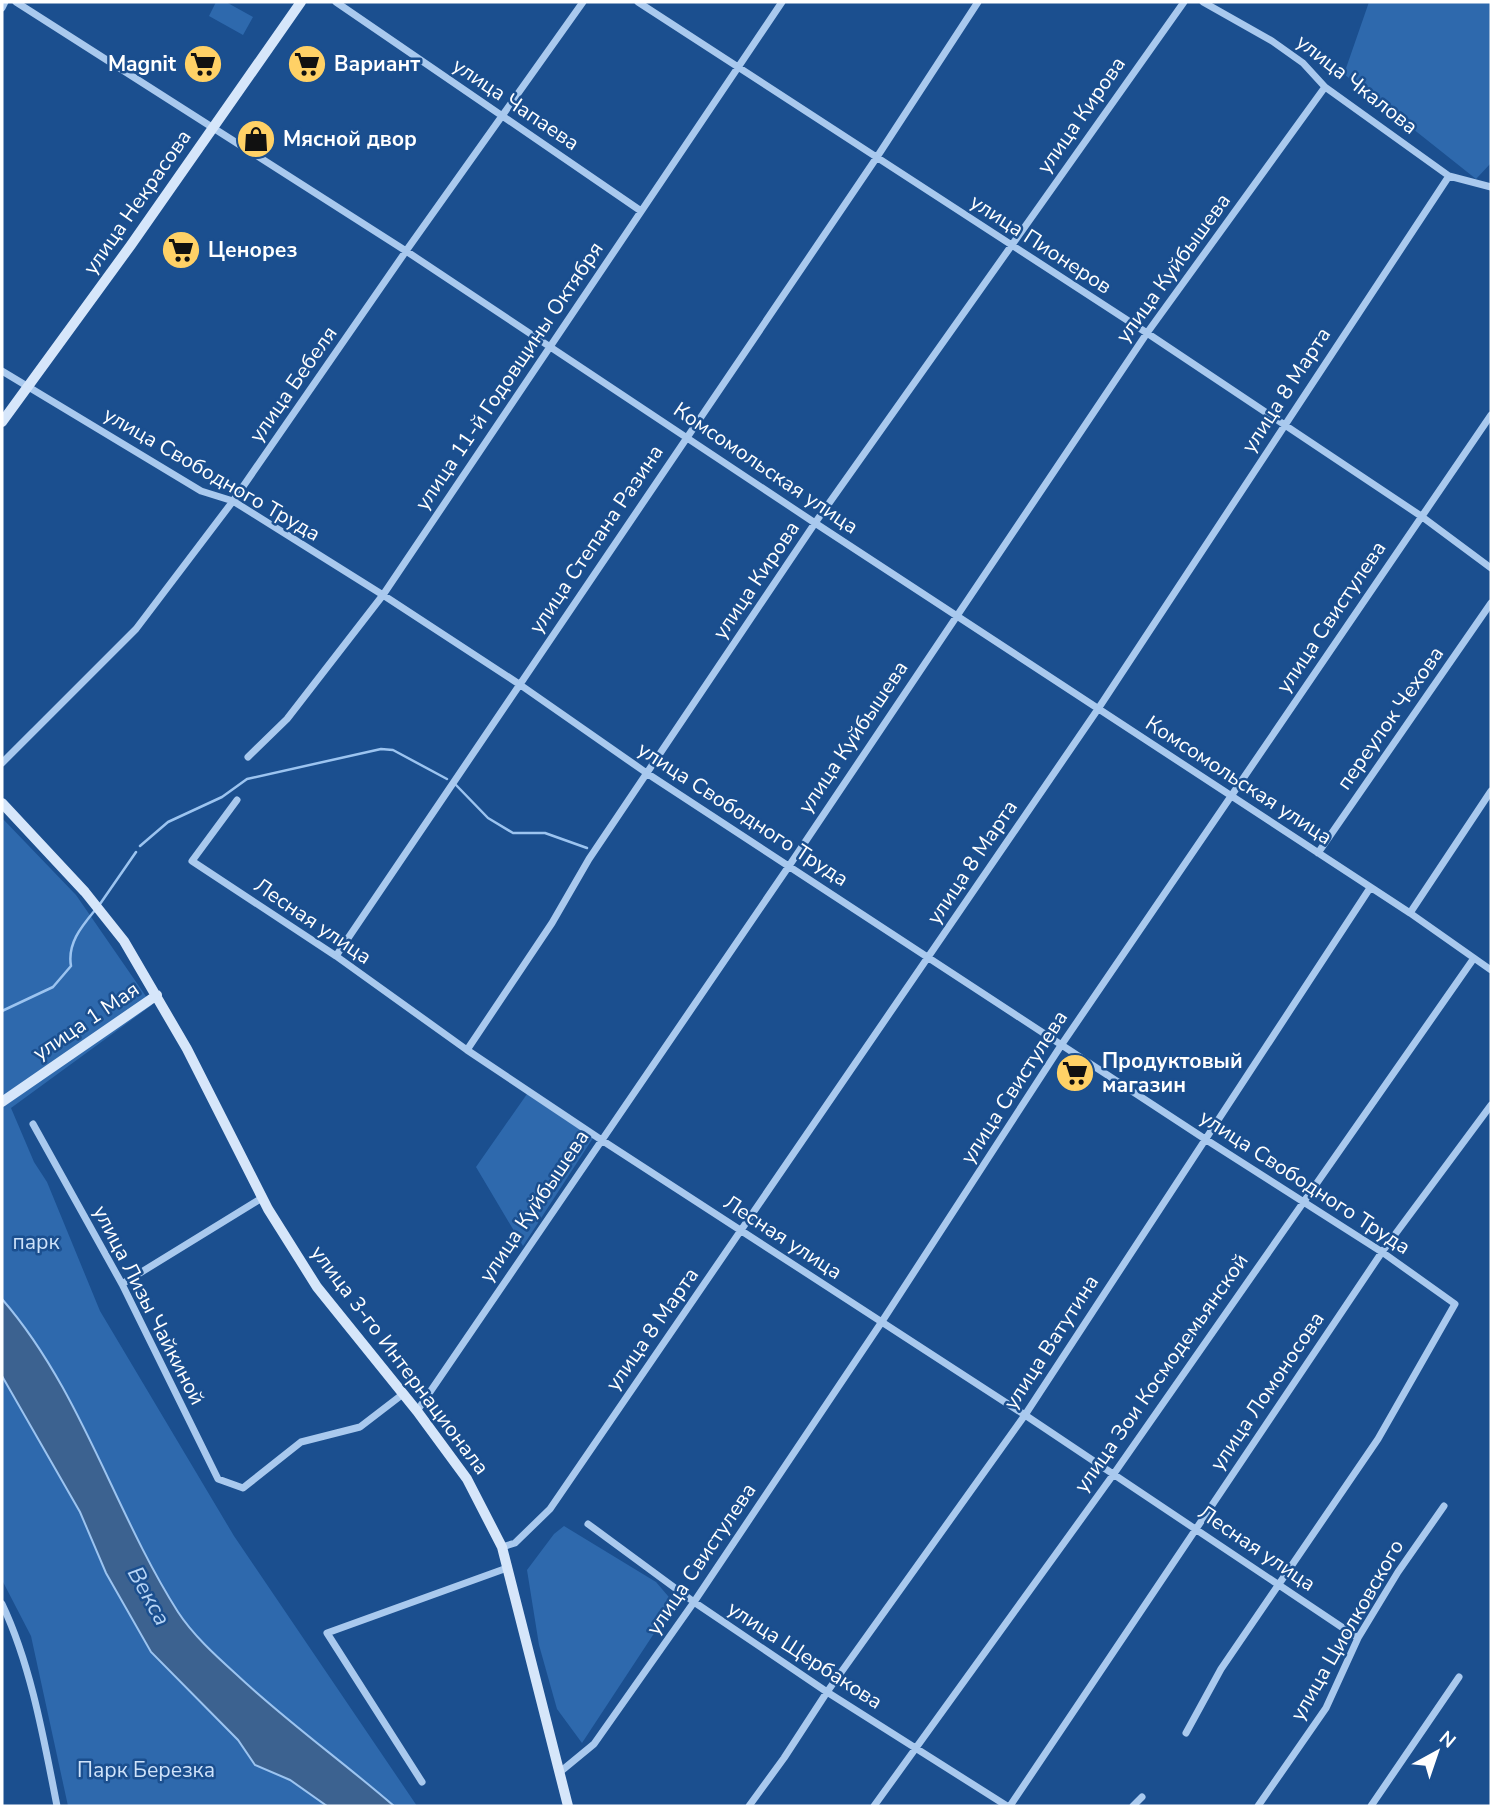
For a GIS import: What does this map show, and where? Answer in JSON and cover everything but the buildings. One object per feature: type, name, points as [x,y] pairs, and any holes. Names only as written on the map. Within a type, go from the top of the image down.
[{"type":"main road","name":"улица Некрасова","points":[[2,422],[302,2]]},
{"type":"main road","name":"улица 3-го Интернационала","points":[[2,803],[111,923],[157,995],[262,1198],[317,1287],[417,1411],[467,1479],[502,1547],[568,1806]]},
{"type":"main road","name":"улица 1 Мая","points":[[2,1102],[157,995]]},
{"type":"street","points":[[2,8],[5,2]]},
{"type":"street","name":"Комсомольская улица","points":[[16,2],[406,251],[1410,913],[1491,970]]},
{"type":"street","name":"улица Чапаева","points":[[335,2],[641,211]]},
{"type":"street","name":"улица Бебеля","points":[[2,763],[136,629],[233,501],[583,2]]},
{"type":"street","name":"улица Пионеров","points":[[638,2],[1147,333],[1421,516],[1491,568]]},
{"type":"street","name":"улица 11-й Годовщины Октября","points":[[248,757],[287,719],[383,595],[782,2]]},
{"type":"street","name":"улица Степана Разина","points":[[336,956],[877,157],[978,2]]},
{"type":"street","name":"улица Кирова","points":[[467,1050],[552,923],[589,859],[815,523],[1184,2]]},
{"type":"street","name":"улица Чкалова","points":[[1203,2],[1272,41],[1303,63],[1325,87],[1449,176],[1491,187]]},
{"type":"street","name":"улица Куйбышева","points":[[417,1411],[600,1139],[789,866],[1147,333],[1325,87]]},
{"type":"street","name":"улица 8 Марта","points":[[502,1547],[515,1543],[550,1509],[742,1232],[1098,709],[1283,424],[1449,176]]},
{"type":"street","name":"улица Свободного Труда","points":[[2,371],[201,491],[233,501],[383,595],[519,684],[648,774],[1382,1252],[1455,1304],[1378,1439],[1278,1583]]},
{"type":"street","name":"улица Свистулева","points":[[559,1772],[594,1744],[694,1602],[1062,1044],[1491,415]]},
{"type":"street","name":"переулок Чехова","points":[[1318,853],[1491,603]]},
{"type":"street","points":[[1410,913],[1491,791]]},
{"type":"street","name":"Лесная улица","points":[[237,800],[192,861],[336,956],[467,1050],[600,1139],[1025,1415],[1358,1637]]},
{"type":"street","name":"улица Ватутина","points":[[749,1806],[1025,1415],[1370,888]]},
{"type":"street","name":"улица Зои Космодемьянской","points":[[874,1806],[1113,1475],[1302,1200],[1474,958]]},
{"type":"street","name":"улица Ломоносова","points":[[1009,1806],[1382,1252],[1491,1105]]},
{"type":"street","name":"улица Лизы Чайкиной","points":[[33,1124],[121,1284],[218,1479],[243,1488],[301,1442],[360,1427],[403,1394]]},
{"type":"street","points":[[121,1284],[262,1198]]},
{"type":"street","name":"улица Циолковского","points":[[1258,1806],[1326,1708],[1358,1637],[1398,1572],[1444,1506]]},
{"type":"street","name":"улица Щербакова","points":[[588,1524],[694,1602],[827,1692],[1009,1806]]},
{"type":"street","points":[[422,1782],[327,1633],[507,1568]]},
{"type":"street","points":[[1186,1733],[1221,1669],[1278,1583]]},
{"type":"street","points":[[2,1604],[35,1704],[57,1806]]},
{"type":"street","points":[[2,1636],[12,1633]]},
{"type":"street","points":[[1371,1806],[1459,1677]]},
{"type":"street","points":[[1133,1806],[1142,1797]]},
{"type":"green space","points":[[216,2],[226,2],[253,17],[243,35],[209,16]]},
{"type":"green space","points":[[1369,2],[1491,2],[1491,163],[1476,179],[1344,74]]},
{"type":"green space","name":"парк","points":[[2,818],[76,895],[152,1005],[11,1108],[34,1162],[47,1182],[100,1311],[234,1536],[417,1806],[394,1806],[294,1725],[190,1629],[155,1573],[76,1411],[54,1372],[30,1334],[2,1299]]},
{"type":"green space","points":[[527,1094],[593,1138],[523,1246],[476,1167]]},
{"type":"green space","name":"Парк Березка","points":[[2,1376],[80,1512],[106,1573],[255,1765],[290,1780],[327,1806],[68,1806],[31,1636],[2,1580]]},
{"type":"green space","points":[[564,1526],[656,1582],[674,1603],[582,1743],[557,1709],[539,1645],[527,1570],[554,1534]]},
{"type":"water","name":"Векса","points":[[2,1299],[30,1334],[54,1372],[76,1411],[155,1573],[184,1620],[205,1644],[255,1691],[394,1806],[327,1806],[290,1780],[255,1765],[238,1740],[151,1652],[106,1573],[80,1512],[2,1376]]},
{"type":"waterway","points":[[140,846],[168,822],[222,797],[247,779],[381,749],[393,750],[447,779]]},
{"type":"waterway","points":[[456,785],[488,818],[513,833],[545,833],[587,848]]},
{"type":"waterway","points":[[100,904],[136,852]]},
{"type":"waterway","points":[[2,1011],[53,987],[71,966],[73,942],[96,909]]},
{"type":"place","name":"Magnit","points":[[203,64]]},
{"type":"place","name":"Вариант","points":[[307,64]]},
{"type":"place","name":"Мясной двор","points":[[256,139]]},
{"type":"place","name":"Ценорез","points":[[181,250]]},
{"type":"place","name":"Продуктовый магазин","points":[[1075,1073]]}]
